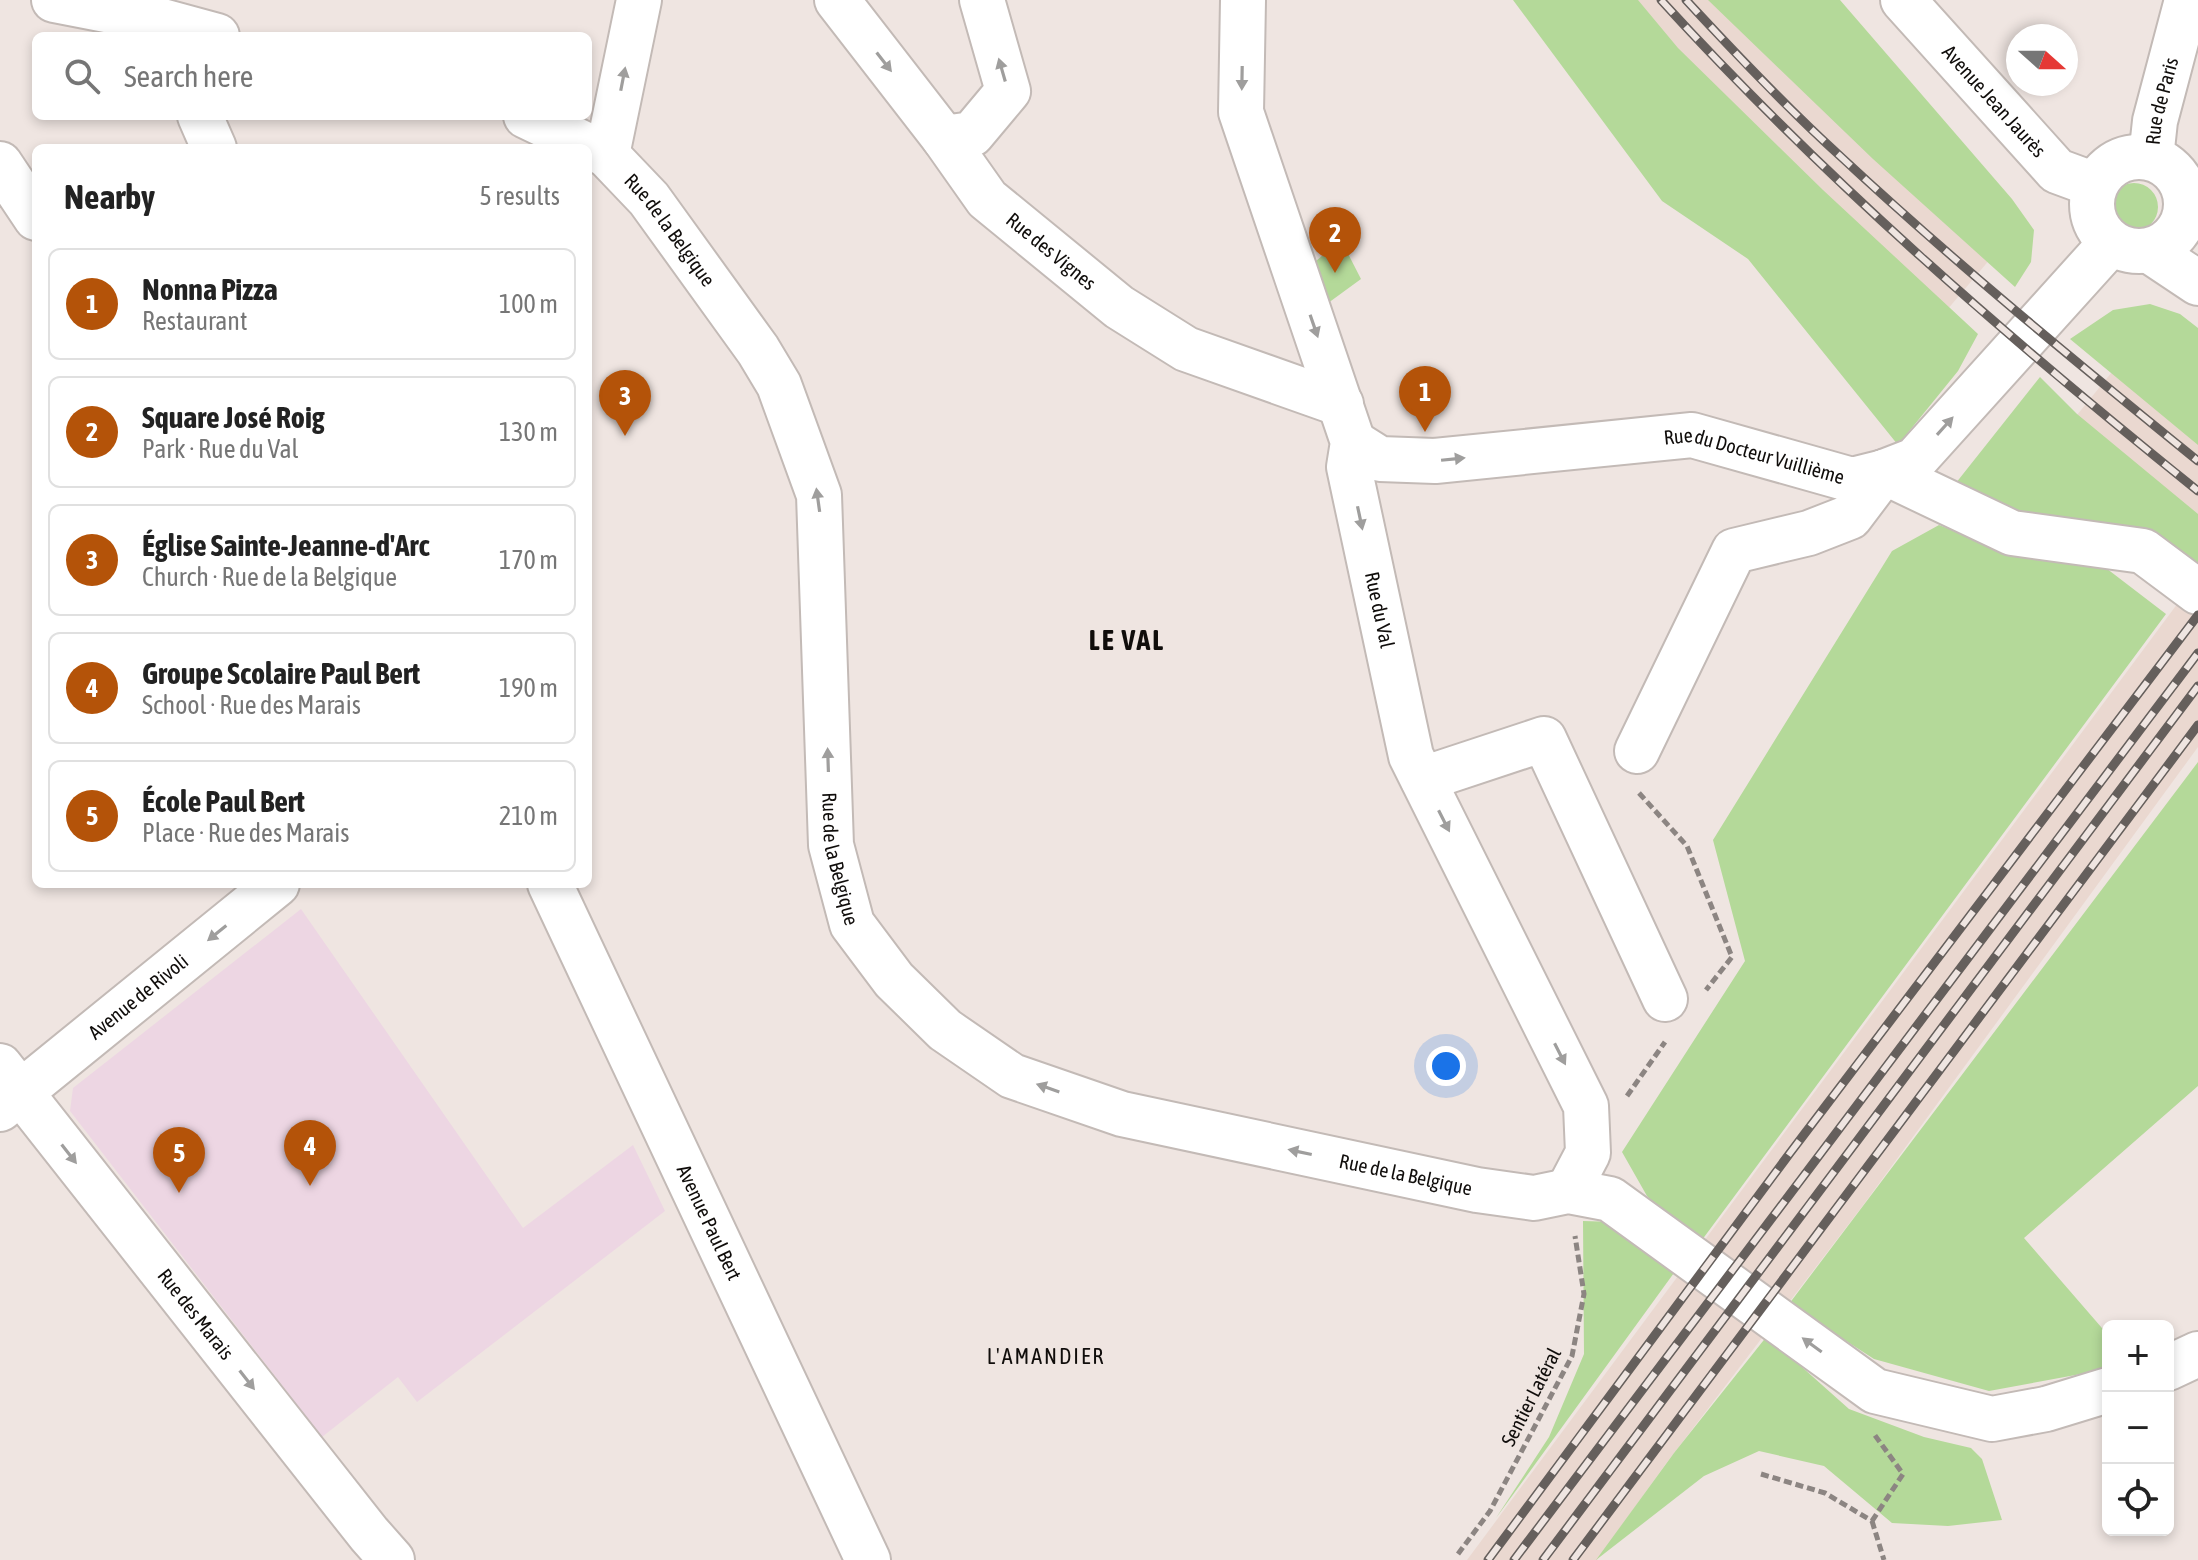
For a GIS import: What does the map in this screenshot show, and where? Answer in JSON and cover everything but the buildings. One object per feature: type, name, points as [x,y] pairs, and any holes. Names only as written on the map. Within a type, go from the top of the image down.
[{"type":"street","points":[[54,0],[165,19],[205,32]]},
{"type":"street","points":[[607,155],[639,0]]},
{"type":"street","name":"Rue des Vignes","points":[[837,0],[987,199],[1119,307],[1186,349],[1347,423]]},
{"type":"street","points":[[944,138],[972,134],[1008,91],[982,0]]},
{"type":"street","name":"Rue du Val","points":[[1243,0],[1241,112],[1347,423],[1349,467],[1411,756],[1586,1106],[1588,1153],[1568,1191]]},
{"type":"street","name":"Avenue Jean Jaurès","points":[[1903,0],[2057,171],[2095,185]]},
{"type":"street","name":"Rue de Paris","points":[[2151,158],[2155,121],[2181,85],[2187,0]]},
{"type":"street","points":[[202,120],[212,144]]},
{"type":"street","name":"Rue de la Belgique","points":[[534,120],[584,144]]},
{"type":"street","name":"Rue de la Belgique","points":[[592,148],[607,155],[649,199],[758,350],[779,385],[819,495],[831,845],[852,924],[894,980],[945,1030],[1012,1076],[1122,1114],[1477,1190],[1534,1198],[1568,1191],[1610,1199],[1875,1391]]},
{"type":"street","points":[[2130,247],[2168,242],[2179,230],[2192,204],[2171,168],[2151,158],[2121,159],[2107,168],[2095,185],[2091,214],[2100,232],[2198,283]]},
{"type":"street","points":[[0,164],[32,212]]},
{"type":"street","name":"Rue du Docteur Vuillième","points":[[1347,423],[1380,459],[1435,461],[1692,435],[1852,480],[1915,460],[2130,247]]},
{"type":"street","points":[[1637,751],[1734,551],[1809,533],[1850,517],[1884,472],[2012,533],[2143,551],[2198,592]]},
{"type":"street","points":[[1423,779],[1544,739],[1665,999]]},
{"type":"street","name":"Avenue de Rivoli","points":[[7,1089],[272,888]]},
{"type":"street","name":"Avenue Paul Bert","points":[[552,888],[868,1560]]},
{"type":"street","name":"Rue des Marais","points":[[7,1089],[392,1560]]},
{"type":"street","points":[[2174,1365],[2198,1354]]},
{"type":"street","points":[[1875,1391],[1992,1419],[2046,1409],[2102,1392]]},
{"type":"path","points":[[1637,751],[1626,777],[1687,846]]},
{"type":"path","name":"Sentier Latéral","points":[[1458,1554],[1490,1511],[1572,1356],[1584,1294],[1568,1191]]},
{"type":"path","points":[[1872,1521],[1903,1474],[1869,1427],[1875,1391]]},
{"type":"path","points":[[1761,1474],[1825,1493],[1872,1521],[1884,1560]]},
{"type":"shaded area","points":[[1568,0],[1737,0],[2002,245],[1925,336]]},
{"type":"shaded area","points":[[2112,372],[2198,422],[2198,529],[2068,426]]},
{"type":"shaded area","points":[[2198,576],[2198,747],[1864,1204],[1665,1465],[1597,1560],[1467,1560]]},
{"type":"shaded area","points":[[301,909],[523,1228],[633,1145],[665,1211],[417,1402],[398,1377],[322,1437],[70,1111],[73,1088]]},
{"type":"green space","points":[[1513,0],[1638,0],[1678,48],[1823,190],[1978,334],[1958,371],[1898,445],[1748,259],[1662,201]]},
{"type":"green space","points":[[1708,0],[1840,0],[2012,199],[2034,230],[2031,262],[2015,287],[1873,159]]},
{"type":"green space","points":[[2134,183],[2151,190],[2158,207],[2151,224],[2134,231],[2117,224],[2110,207],[2117,190]]},
{"type":"green space","points":[[1341,240],[1361,279],[1324,306],[1310,266]]},
{"type":"green space","points":[[2150,304],[2180,314],[2198,328],[2198,445],[2070,339],[2113,310]]},
{"type":"green space","points":[[2040,377],[2077,414],[2198,514],[2198,564],[2100,522],[2014,519],[1948,493]]},
{"type":"green space","points":[[1939,525],[1988,544],[2102,565],[2166,614],[1696,1248],[1647,1196],[1622,1152],[1745,961],[1713,840],[1892,551]]},
{"type":"green space","points":[[2198,762],[2198,1086],[2024,1238],[2102,1328],[2102,1370],[1989,1391],[1874,1359],[1789,1304]]},
{"type":"green space","points":[[1583,1221],[1615,1222],[1679,1266],[1496,1518],[1549,1437],[1584,1354]]},
{"type":"green space","points":[[1767,1336],[1849,1409],[1924,1437],[1971,1448],[1982,1459],[2002,1520],[1948,1526],[1892,1523],[1824,1466],[1759,1451],[1704,1476],[1596,1560],[1674,1453]]},
{"type":"railway","points":[[1661,0],[1723,67],[1920,256],[2057,375],[2198,491]]},
{"type":"railway","points":[[1686,0],[1780,98],[1882,195],[2016,311],[2198,461]]},
{"type":"railway","points":[[1488,1560],[1790,1153],[2198,615]]},
{"type":"railway","points":[[1514,1560],[2198,653]]},
{"type":"railway","points":[[1543,1560],[2198,686]]},
{"type":"railway","points":[[1573,1560],[2198,725]]},
{"type":"place","name":"Square José Roig","points":[[1335,273]]},
{"type":"place","name":"Nonna Pizza","points":[[1425,432]]},
{"type":"place","name":"Église Sainte-Jeanne-d'Arc","points":[[625,436]]},
{"type":"place","name":"Groupe Scolaire Paul Bert","points":[[310,1186]]},
{"type":"place","name":"École Paul Bert","points":[[179,1193]]},
{"type":"district","name":"LE VAL","points":[[1127,640]]},
{"type":"district","name":"L'AMANDIER","points":[[1046,1356]]}]
